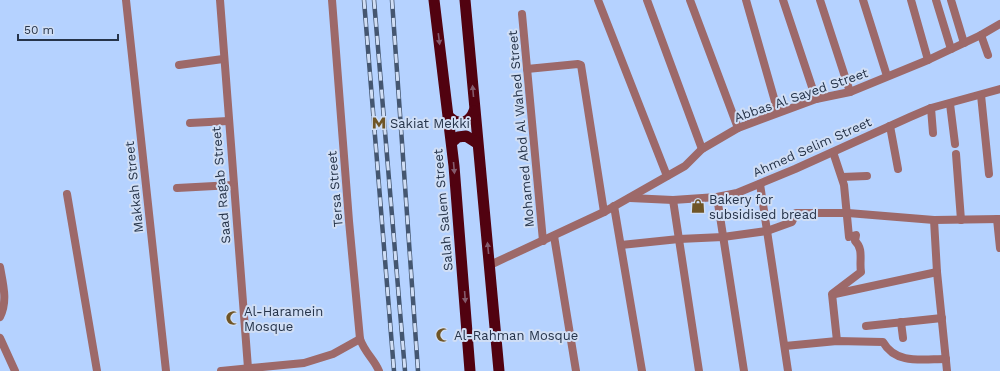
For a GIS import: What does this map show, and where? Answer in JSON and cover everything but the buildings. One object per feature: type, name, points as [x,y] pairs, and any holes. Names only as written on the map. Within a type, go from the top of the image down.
[{"type":"highway","name":"Salah Salem Street","points":[[434,0],[452,142],[470,371]]},
{"type":"highway","points":[[464,0],[490,265],[498,371]]},
{"type":"highway","points":[[449,117],[456,122],[466,122],[470,120],[474,111]]},
{"type":"highway","points":[[452,142],[458,137],[466,136],[477,143]]},
{"type":"street","name":"Makkah Street","points":[[126,0],[166,371]]},
{"type":"street","name":"Saad Ragab Street","points":[[220,0],[223,60],[248,368]]},
{"type":"street","name":"Tersa Street","points":[[332,0],[349,221],[360,339],[365,351],[376,363],[379,371]]},
{"type":"street","points":[[598,0],[667,176]]},
{"type":"street","points":[[647,0],[702,149]]},
{"type":"street","points":[[690,0],[738,128]]},
{"type":"street","points":[[746,0],[778,112]]},
{"type":"street","points":[[783,0],[816,99]]},
{"type":"street","points":[[820,0],[850,92]]},
{"type":"street","points":[[863,0],[887,76]]},
{"type":"street","points":[[911,0],[928,60]]},
{"type":"street","points":[[936,0],[951,49]]},
{"type":"street","points":[[951,0],[964,43]]},
{"type":"street","name":"Mohamed Abd Al Wahed Street","points":[[522,14],[543,241]]},
{"type":"street","name":"Abbas Al Sayed Street","points":[[490,265],[604,212],[685,166],[702,149],[738,128],[816,99],[850,92],[928,60],[981,36],[1000,24]]},
{"type":"street","points":[[981,36],[988,55]]},
{"type":"street","points":[[179,65],[223,60]]},
{"type":"street","points":[[527,69],[578,64],[581,65],[604,212]]},
{"type":"street","name":"Ahmed Selim Street","points":[[629,198],[673,200],[717,197],[737,193],[931,108],[1000,89]]},
{"type":"street","points":[[981,95],[989,174]]},
{"type":"street","points":[[950,104],[955,144]]},
{"type":"street","points":[[931,108],[933,133]]},
{"type":"street","points":[[190,123],[228,121]]},
{"type":"street","points":[[890,126],[898,169]]},
{"type":"street","points":[[832,294],[861,272],[859,262],[861,251],[859,245],[855,241],[856,235],[849,237],[848,213],[842,177],[833,152]]},
{"type":"street","points":[[956,154],[961,220]]},
{"type":"street","points":[[842,177],[866,176]]},
{"type":"street","points":[[760,184],[788,371]]},
{"type":"street","points":[[177,188],[233,185]]},
{"type":"street","points":[[67,194],[96,371]]},
{"type":"street","points":[[717,197],[744,371]]},
{"type":"street","points":[[673,200],[699,371]]},
{"type":"street","points":[[614,206],[642,371]]},
{"type":"street","points":[[621,246],[679,239],[723,237],[767,231],[792,222],[796,213],[848,213],[934,220],[999,219],[1000,248]]},
{"type":"street","points":[[934,220],[937,272],[947,371]]},
{"type":"street","points":[[554,236],[576,371]]},
{"type":"street","points":[[0,267],[5,296],[0,317]]},
{"type":"street","points":[[832,294],[937,272]]},
{"type":"street","points":[[832,294],[837,341]]},
{"type":"street","points":[[866,326],[942,318]]},
{"type":"street","points":[[901,322],[902,338]]},
{"type":"street","points":[[0,338],[15,371]]},
{"type":"street","points":[[221,371],[304,363],[333,354],[360,339]]},
{"type":"street","points":[[785,346],[837,341],[883,342],[888,352],[901,358],[946,359]]},
{"type":"railway","points":[[364,0],[394,371]]},
{"type":"railway","points":[[374,0],[405,371]]},
{"type":"railway","points":[[392,0],[418,371]]},
{"type":"place","name":"Sakiat Mekki","points":[[379,123]]},
{"type":"place","name":"Bakery for subsidised bread","points":[[698,206]]},
{"type":"place","name":"Al-Haramein Mosque","points":[[233,318]]},
{"type":"place","name":"Al-Rahman Mosque","points":[[443,335]]}]
